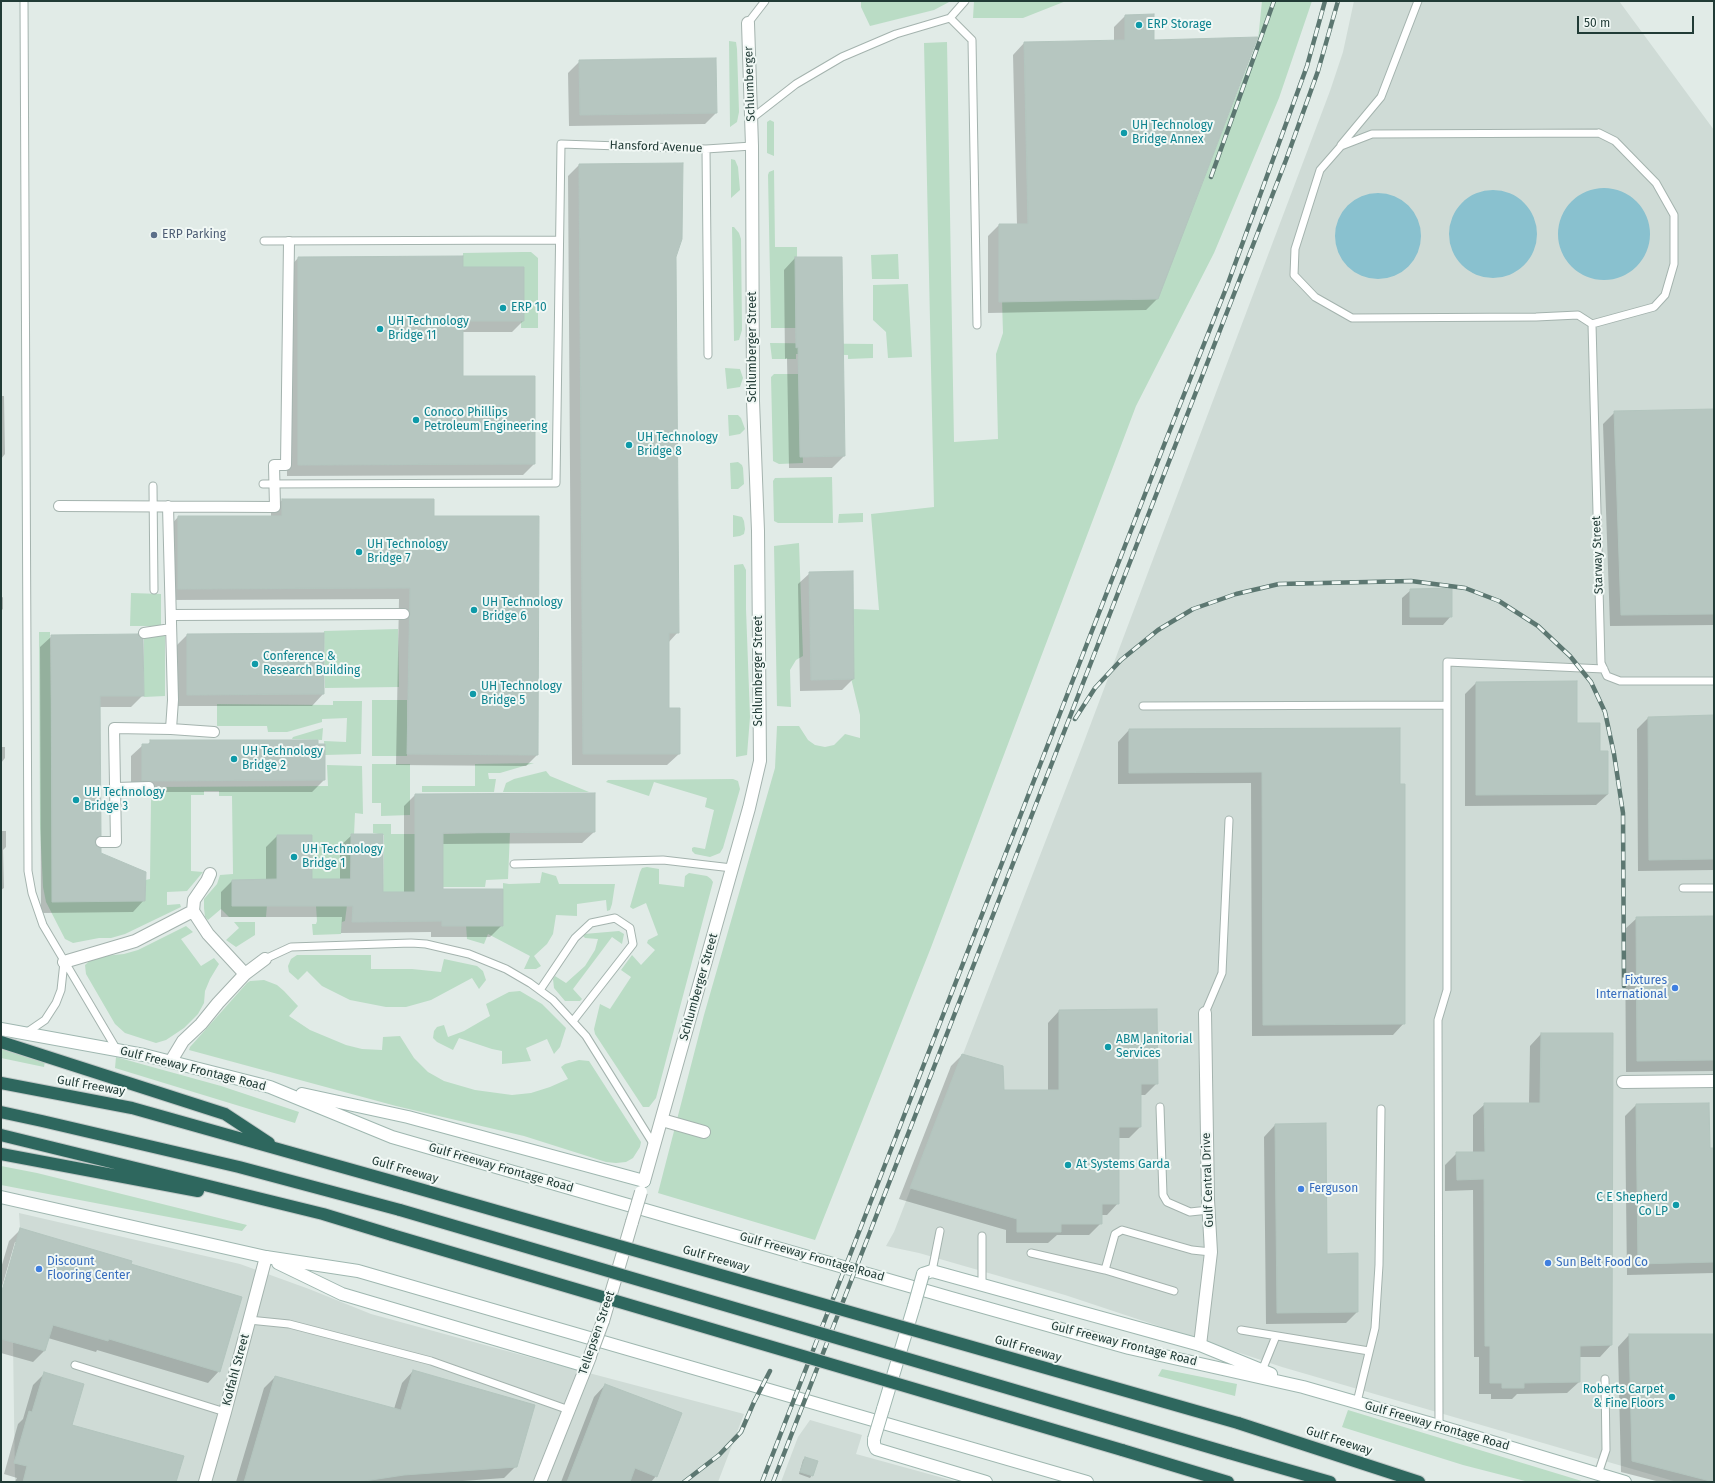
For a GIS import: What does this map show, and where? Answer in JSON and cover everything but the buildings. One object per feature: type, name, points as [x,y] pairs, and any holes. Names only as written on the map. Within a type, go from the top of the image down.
[{"type":"highway","points":[[1,1042],[225,1114],[278,1149]]},
{"type":"highway","name":"Gulf Freeway","points":[[1,1083],[132,1108],[406,1185],[1238,1423],[1419,1482]]},
{"type":"highway","points":[[1,1112],[239,1167],[400,1210],[1330,1482]]},
{"type":"highway","points":[[1,1135],[323,1214],[1224,1481]]},
{"type":"highway","points":[[1,1154],[323,1214]]},
{"type":"main road","name":"Schlumberger","points":[[748,22],[752,146]]},
{"type":"main road","name":"Schlumberger Street","points":[[642,1186],[662,1120],[749,808],[760,761],[758,531],[753,401],[752,146]]},
{"type":"main road","points":[[210,874],[194,900],[193,911],[208,934],[245,974]]},
{"type":"main road","points":[[64,962],[135,941],[193,911]]},
{"type":"main road","points":[[171,1061],[183,1041],[201,1024],[218,1003],[245,974],[265,959]]},
{"type":"main road","name":"Gulf Central Drive","points":[[1200,1345],[1211,1252],[1208,1210],[1204,1013]]},
{"type":"main road","name":"Gulf Freeway Frontage Road","points":[[1,1029],[171,1061],[270,1087],[392,1137],[1114,1344],[1260,1374],[1625,1482]]},
{"type":"main road","points":[[1623,1082],[1714,1081]]},
{"type":"main road","points":[[270,1087],[408,1117],[642,1186]]},
{"type":"main road","points":[[662,1120],[704,1132]]},
{"type":"main road","name":"Tellepsen Street","points":[[540,1482],[603,1321],[642,1186]]},
{"type":"main road","points":[[1,1198],[266,1257],[358,1271],[1087,1482]]},
{"type":"main road","points":[[266,1257],[342,1294],[588,1361]]},
{"type":"main road","name":"Kolfahl Street","points":[[205,1482],[266,1257]]},
{"type":"main road","points":[[986,1482],[876,1449],[874,1444],[874,1439],[914,1306],[928,1273],[982,1285],[1200,1345],[1260,1374]]},
{"type":"street","points":[[59,506],[275,507],[274,465],[286,465],[289,242]]},
{"type":"street","points":[[168,506],[173,700],[171,729]]},
{"type":"street","points":[[171,615],[404,614]]},
{"type":"street","points":[[144,633],[171,629]]},
{"type":"street","points":[[101,842],[116,842],[114,728],[171,729],[214,732]]},
{"type":"street","points":[[116,788],[149,787]]},
{"type":"lane","points":[[24,1],[28,871],[32,893],[43,925],[117,1050]]},
{"type":"lane","points":[[748,22],[765,1]]},
{"type":"lane","points":[[751,120],[796,84],[842,57],[896,34],[950,18],[965,1]]},
{"type":"lane","points":[[1341,146],[1372,134],[1599,133],[1615,141],[1656,183],[1674,215],[1674,264],[1665,295],[1654,306],[1592,324],[1578,315],[1536,317],[1352,318],[1315,297],[1294,275],[1295,249],[1320,170],[1381,98],[1418,1]]},
{"type":"lane","points":[[950,18],[972,40],[977,325]]},
{"type":"lane","name":"Hansford Avenue","points":[[559,240],[561,144],[706,149],[752,146]]},
{"type":"lane","points":[[706,149],[708,355]]},
{"type":"lane","points":[[263,484],[556,483],[559,240],[264,241]]},
{"type":"lane","name":"Starway Street","points":[[1592,324],[1601,663],[1604,669]]},
{"type":"lane","points":[[153,486],[154,590]]},
{"type":"lane","points":[[1439,1426],[1438,1020],[1447,990],[1447,662],[1604,669],[1607,676],[1620,681],[1714,681]]},
{"type":"lane","points":[[1143,706],[1447,705]]},
{"type":"lane","points":[[1204,1013],[1222,973],[1229,820]]},
{"type":"lane","points":[[514,864],[663,860],[732,868]]},
{"type":"lane","points":[[1683,888],[1714,888]]},
{"type":"lane","points":[[540,990],[575,938],[590,923],[615,918],[630,928],[633,944],[572,1021]]},
{"type":"lane","points":[[265,959],[292,947],[426,944],[470,954],[506,969],[530,983],[553,1000],[586,1036],[654,1146]]},
{"type":"lane","points":[[26,1034],[46,1020],[56,1003],[61,990],[64,962]]},
{"type":"lane","points":[[1160,1107],[1163,1195],[1167,1202],[1190,1212],[1208,1210]]},
{"type":"lane","points":[[1357,1402],[1375,1328],[1379,1265],[1381,1109]]},
{"type":"lane","points":[[1105,1270],[1115,1234],[1122,1230],[1192,1250],[1211,1252]]},
{"type":"lane","points":[[928,1273],[940,1231]]},
{"type":"lane","points":[[982,1236],[982,1285]]},
{"type":"lane","points":[[1031,1253],[1105,1270],[1174,1290]]},
{"type":"lane","points":[[249,1320],[289,1324],[431,1361],[569,1410]]},
{"type":"lane","points":[[1241,1330],[1369,1352]]},
{"type":"lane","points":[[1260,1374],[1276,1336]]},
{"type":"lane","points":[[75,1365],[225,1412]]},
{"type":"lane","points":[[1598,1474],[1606,1450],[1605,1380]]},
{"type":"shaded area","points":[[1354,1],[1619,1],[1714,130],[1714,1482],[1677,1482],[1282,1367],[1065,1295],[919,1253],[886,1246],[894,1232],[1082,747],[1330,91],[1343,52]]},
{"type":"shaded area","points":[[19,1213],[240,1264],[309,1289],[371,1314],[744,1414],[718,1482],[15,1482],[13,1342],[1,1339],[1,1294],[20,1228]]},
{"type":"shaded area","points":[[810,1420],[862,1435],[856,1454],[958,1482],[781,1482],[798,1437]]},
{"type":"green space","points":[[861,1],[951,1],[934,10],[870,26],[861,7]]},
{"type":"green space","points":[[974,1],[1066,1],[1023,18],[973,18]]},
{"type":"green space","points":[[1262,1],[1312,1],[1279,98],[1214,253],[1136,406],[930,950],[815,1240],[658,1193],[704,1015],[775,768],[777,726],[799,726],[808,740],[815,745],[825,747],[834,745],[845,734],[860,738],[860,715],[851,678],[852,609],[879,610],[871,514],[934,507],[924,43],[947,42],[954,442],[998,439],[996,354],[1003,333],[1002,300],[1157,297],[1258,40]]},
{"type":"green space","points":[[729,41],[736,42],[737,49],[739,112],[737,122],[730,127]]},
{"type":"green space","points":[[770,120],[774,122],[774,156],[767,153],[767,122]]},
{"type":"green space","points":[[731,159],[735,160],[738,167],[740,190],[731,198]]},
{"type":"green space","points":[[774,170],[775,247],[797,247],[797,328],[771,328],[768,175],[769,172]]},
{"type":"green space","points":[[732,227],[734,227],[739,233],[741,239],[742,330],[739,340],[734,341]]},
{"type":"green space","points":[[531,252],[538,258],[538,328],[521,328],[522,268],[462,321],[463,253]]},
{"type":"green space","points":[[898,254],[899,279],[872,279],[871,255]]},
{"type":"green space","points":[[908,284],[912,357],[888,358],[886,332],[873,320],[873,285]]},
{"type":"green space","points":[[770,343],[873,344],[873,358],[848,359],[848,355],[796,354],[796,359],[772,359]]},
{"type":"green space","points":[[725,368],[740,369],[743,378],[740,387],[727,389]]},
{"type":"green space","points":[[774,374],[800,374],[803,463],[779,464],[773,461],[771,377]]},
{"type":"green space","points":[[728,415],[738,415],[741,418],[745,429],[740,434],[729,436]]},
{"type":"green space","points":[[738,462],[743,468],[744,484],[738,489],[731,489],[730,463]]},
{"type":"green space","points":[[832,477],[833,523],[778,523],[774,521],[773,481],[775,478]]},
{"type":"green space","points":[[863,513],[863,522],[838,523],[839,514]]},
{"type":"green space","points":[[733,515],[742,517],[744,521],[744,534],[740,536],[733,537]]},
{"type":"green space","points":[[799,543],[803,656],[796,660],[790,670],[791,707],[777,706],[774,546]]},
{"type":"green space","points":[[743,564],[746,570],[750,717],[747,755],[736,757],[734,565]]},
{"type":"green space","points":[[131,593],[161,594],[161,626],[130,626]]},
{"type":"green space","points":[[398,629],[399,687],[325,688],[324,631]]},
{"type":"green space","points":[[39,632],[50,632],[54,900],[150,879],[151,801],[154,787],[328,786],[327,765],[362,766],[363,814],[355,813],[354,835],[351,834],[350,881],[278,881],[267,905],[266,917],[229,917],[221,909],[208,920],[205,917],[204,899],[217,884],[220,875],[233,874],[232,796],[219,796],[219,791],[204,791],[204,795],[191,795],[191,871],[203,872],[187,891],[167,892],[167,905],[180,904],[181,907],[125,934],[111,938],[99,938],[73,943],[65,939],[46,902],[43,887],[40,828]]},
{"type":"green space","points":[[144,633],[165,633],[165,696],[144,697]]},
{"type":"green space","points":[[372,700],[407,700],[407,756],[372,756]]},
{"type":"green space","points":[[333,701],[362,701],[361,754],[325,755],[324,741],[346,742],[347,718],[322,719],[322,722],[287,732],[268,732],[267,726],[217,726],[217,704],[333,705]]},
{"type":"green space","points":[[323,728],[322,740],[292,739],[293,737]]},
{"type":"green space","points":[[534,763],[500,773],[488,773],[489,779],[496,779],[494,792],[422,792],[422,786],[475,786],[475,764]]},
{"type":"green space","points":[[372,764],[410,764],[410,815],[381,816],[381,803],[372,803]]},
{"type":"green space","points":[[546,771],[550,776],[589,792],[503,792],[506,783],[514,779]]},
{"type":"green space","points":[[733,779],[738,781],[740,789],[723,848],[720,853],[710,857],[695,854],[692,851],[692,848],[694,847],[705,849],[714,810],[705,807],[707,798],[654,782],[649,796],[606,782],[608,780]]},
{"type":"green space","points":[[373,824],[391,824],[391,834],[416,834],[418,894],[383,893],[384,835],[373,833]]},
{"type":"green space","points":[[510,832],[508,879],[486,880],[485,887],[443,887],[443,834]]},
{"type":"green space","points":[[647,867],[659,869],[659,884],[684,887],[685,876],[689,873],[707,876],[713,882],[656,1098],[649,1107],[643,1107],[595,1034],[594,1029],[600,1004],[610,1009],[631,977],[621,970],[632,955],[641,965],[655,950],[647,943],[648,940],[658,935],[646,903],[633,909],[630,907],[640,872],[642,868]]},
{"type":"green space","points":[[542,872],[556,876],[559,884],[615,884],[610,910],[607,911],[606,900],[577,904],[577,916],[556,915],[553,934],[547,944],[534,956],[541,966],[536,969],[524,969],[530,956],[488,934],[484,944],[467,939],[466,925],[503,924],[503,883],[540,883]]},
{"type":"green space","points":[[347,905],[345,921],[342,922],[341,934],[313,935],[312,924],[316,924],[317,921],[316,906]]},
{"type":"green space","points":[[234,922],[255,922],[255,935],[236,947],[226,940],[239,928]]},
{"type":"green space","points":[[186,926],[193,932],[181,939],[201,966],[214,958],[219,964],[210,979],[205,991],[204,1003],[198,1014],[184,1028],[166,1040],[156,1043],[125,1033],[115,1024],[86,974],[85,965],[94,957],[124,954],[138,950]]},
{"type":"green space","points":[[619,931],[624,934],[622,944],[612,937],[573,989],[582,999],[580,1001],[565,1001],[554,988],[553,979],[555,976],[566,983],[585,966],[595,950],[598,939],[585,938],[583,936],[584,934]]},
{"type":"green space","points":[[297,955],[371,955],[371,969],[412,969],[441,972],[444,959],[477,966],[483,971],[486,980],[479,989],[472,978],[431,1000],[406,1007],[386,1007],[350,1000],[322,986],[307,971],[298,980],[289,972],[288,966],[291,959]]},
{"type":"green space","points":[[264,980],[277,985],[298,1006],[289,1016],[310,1030],[346,1045],[362,1049],[382,1050],[383,1037],[400,1036],[414,1058],[428,1072],[444,1081],[475,1090],[512,1095],[531,1093],[568,1079],[561,1067],[565,1064],[579,1060],[589,1061],[641,1142],[640,1147],[633,1158],[626,1162],[606,1162],[524,1136],[396,1106],[189,1050],[190,1047],[247,983],[250,981]]},
{"type":"green space","points":[[520,991],[542,1004],[566,1028],[560,1047],[554,1054],[547,1039],[526,1048],[531,1061],[502,1064],[502,1051],[459,1038],[453,1050],[437,1042],[433,1038],[434,1031],[437,1027],[444,1025],[448,1037],[464,1031],[490,1016],[486,1004],[509,992]]},
{"type":"green space","points":[[1,1046],[45,1061],[44,1067],[1,1058]]},
{"type":"green space","points":[[116,1057],[221,1086],[299,1112],[295,1123],[115,1068]]},
{"type":"green space","points":[[1,1166],[37,1173],[247,1225],[242,1231],[1,1185]]},
{"type":"green space","points":[[1162,1369],[1237,1384],[1235,1396],[1158,1376]]},
{"type":"green space","points":[[1348,1410],[1585,1482],[1529,1482],[1463,1465],[1342,1427]]},
{"type":"water","points":[[1604,188],[1613,189],[1630,196],[1642,208],[1649,225],[1649,243],[1642,260],[1630,272],[1613,279],[1604,280],[1595,279],[1578,272],[1566,260],[1559,243],[1558,234],[1559,225],[1566,208],[1578,196],[1595,189]]},
{"type":"water","points":[[1493,190],[1510,194],[1524,203],[1533,217],[1537,234],[1533,251],[1524,265],[1510,274],[1493,278],[1476,274],[1462,265],[1453,251],[1449,234],[1453,217],[1462,203],[1476,194]]},
{"type":"water","points":[[1370,193],[1386,193],[1395,196],[1409,205],[1418,219],[1421,228],[1421,244],[1418,253],[1409,267],[1395,276],[1386,279],[1370,279],[1354,272],[1347,267],[1342,260],[1335,244],[1335,228],[1342,212],[1347,205],[1354,200]]},
{"type":"railway","points":[[1211,177],[1274,1]]},
{"type":"railway","points":[[762,1482],[1227,286],[1307,66],[1325,1]]},
{"type":"railway","points":[[773,1482],[1286,160],[1318,71],[1338,1]]},
{"type":"railway","points":[[1075,719],[1095,688],[1121,660],[1158,630],[1193,609],[1236,594],[1279,584],[1411,581],[1465,588],[1499,601],[1538,626],[1570,656],[1591,682],[1605,712],[1614,754],[1623,813],[1624,986]]},
{"type":"railway","points":[[684,1482],[719,1455],[741,1432],[770,1371]]},
{"type":"place","name":"ERP Storage","points":[[1139,25]]},
{"type":"place","name":"UH Technology Bridge Annex","points":[[1124,133]]},
{"type":"place","name":"ERP Parking","points":[[154,235]]},
{"type":"place","name":"ERP 10","points":[[503,308]]},
{"type":"place","name":"UH Technology Bridge 11","points":[[380,329]]},
{"type":"place","name":"Conoco Phillips Petroleum Engineering","points":[[416,420]]},
{"type":"place","name":"UH Technology Bridge 8","points":[[629,445]]},
{"type":"place","name":"UH Technology Bridge 7","points":[[359,552]]},
{"type":"place","name":"UH Technology Bridge 6","points":[[474,610]]},
{"type":"place","name":"Conference & Research Building","points":[[255,664]]},
{"type":"place","name":"UH Technology Bridge 5","points":[[473,694]]},
{"type":"place","name":"UH Technology Bridge 2","points":[[234,759]]},
{"type":"place","name":"UH Technology Bridge 3","points":[[76,800]]},
{"type":"place","name":"UH Technology Bridge 1","points":[[294,857]]},
{"type":"place","name":"Fixtures International","points":[[1675,988]]},
{"type":"place","name":"ABM Janitorial Services","points":[[1108,1047]]},
{"type":"place","name":"At Systems Garda","points":[[1068,1165]]},
{"type":"place","name":"Ferguson","points":[[1301,1189]]},
{"type":"place","name":"C E Shepherd Co LP","points":[[1676,1205]]},
{"type":"place","name":"Sun Belt Food Co","points":[[1548,1263]]},
{"type":"place","name":"Discount Flooring Center","points":[[39,1269]]},
{"type":"place","name":"Roberts Carpet & Fine Floors","points":[[1672,1397]]}]
